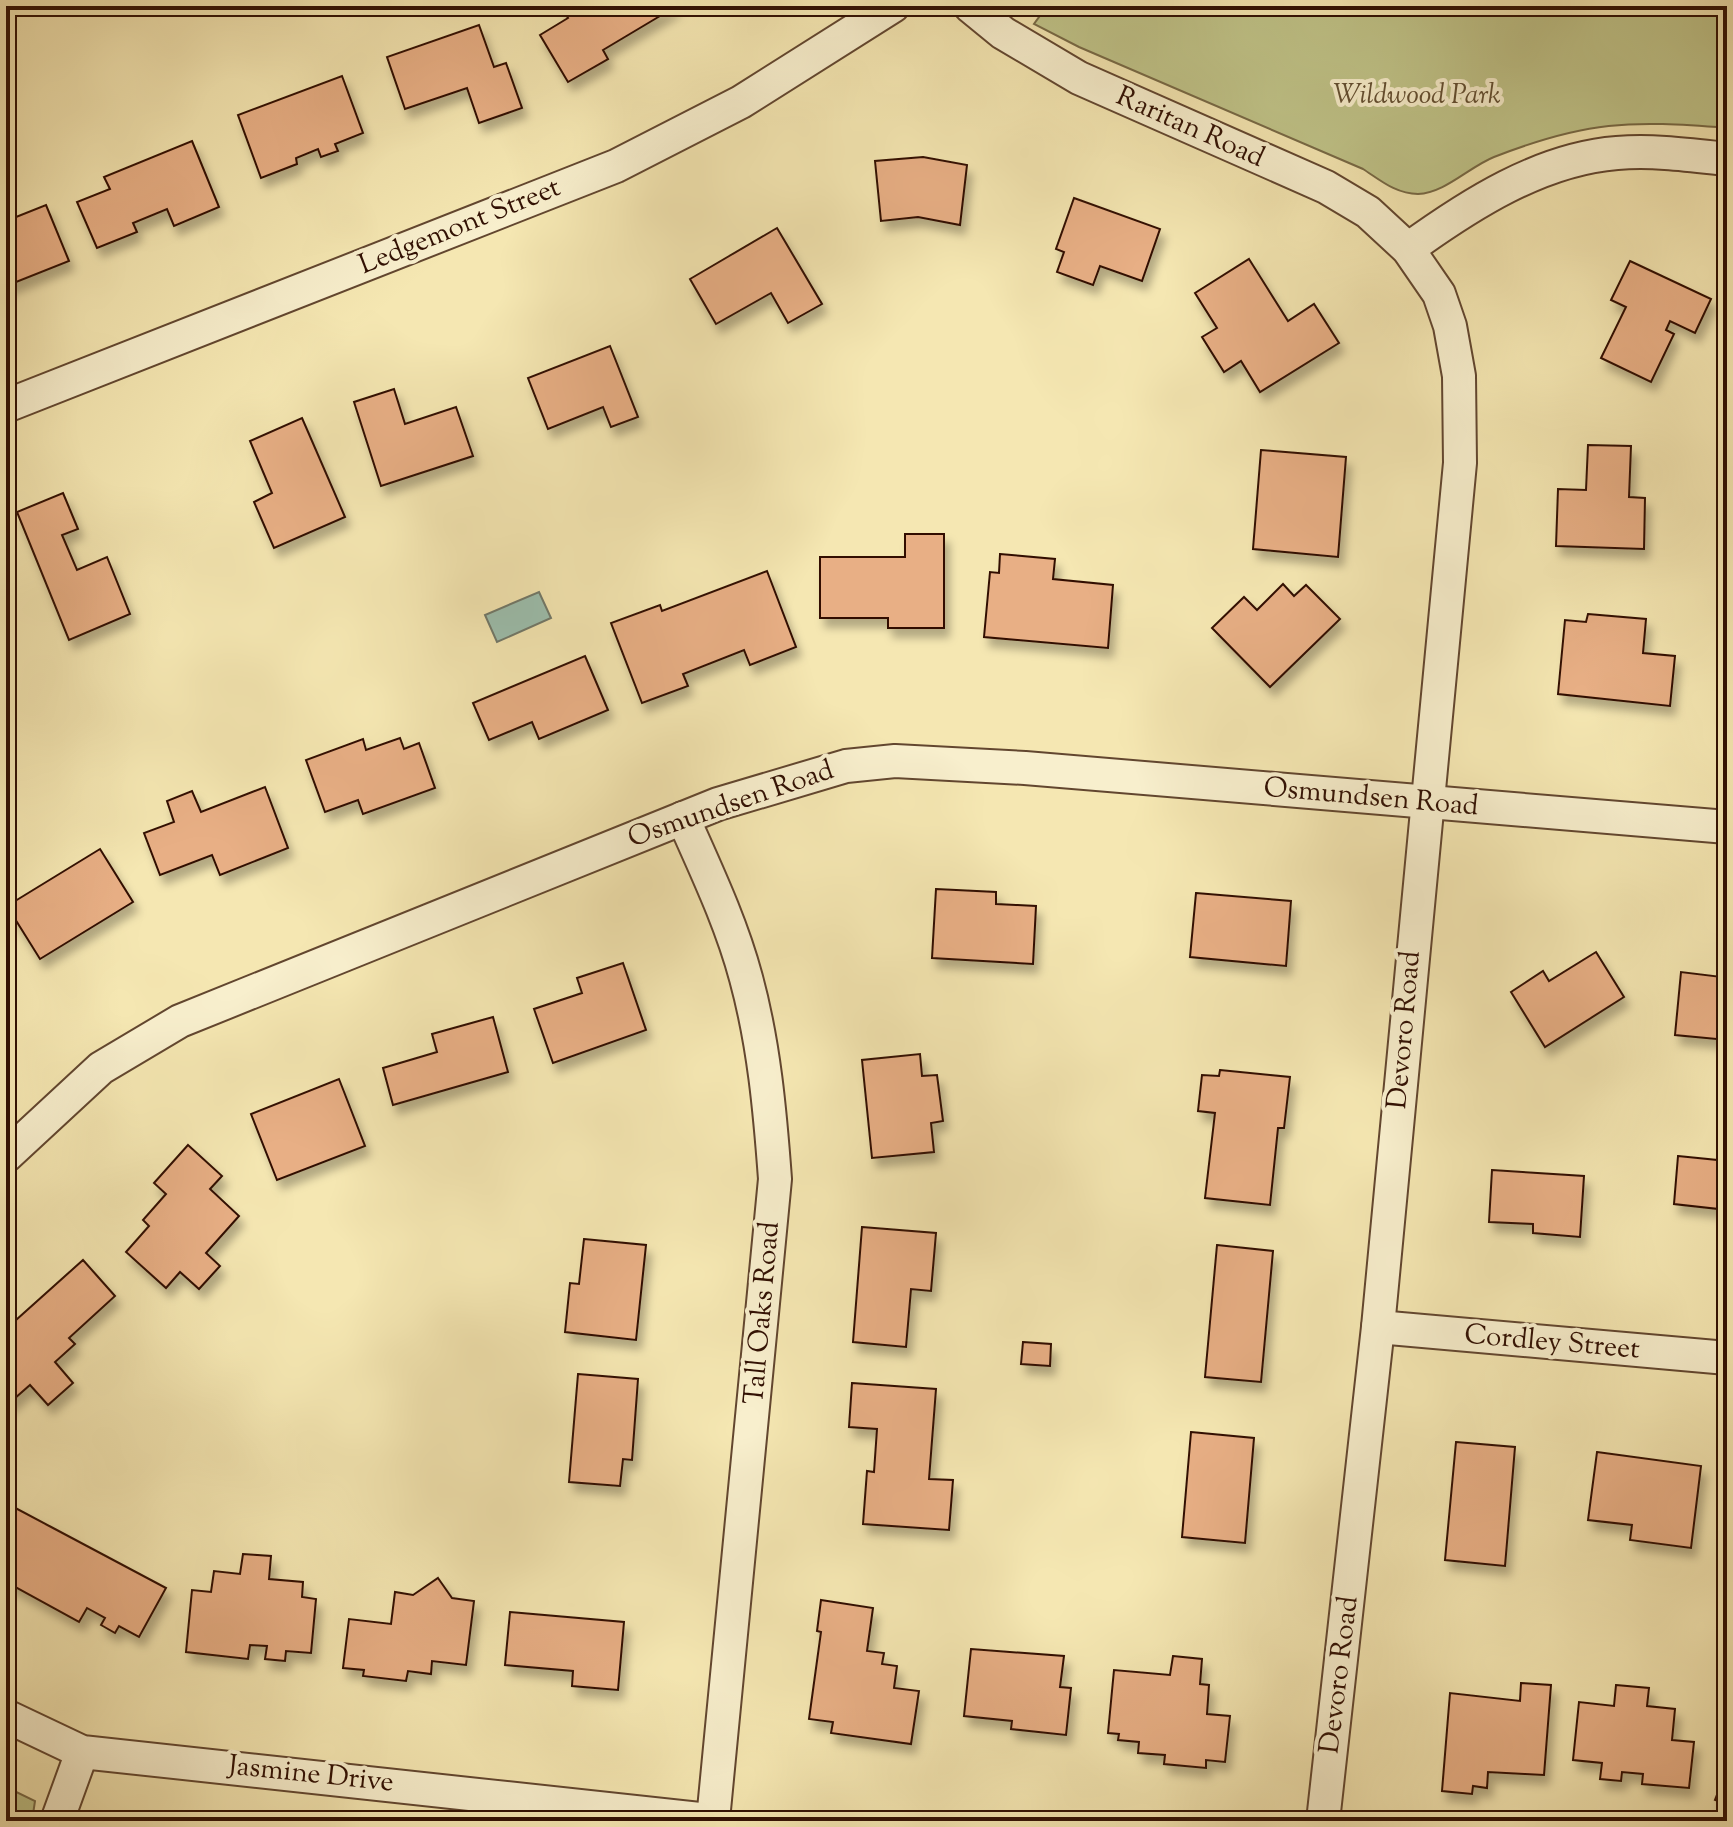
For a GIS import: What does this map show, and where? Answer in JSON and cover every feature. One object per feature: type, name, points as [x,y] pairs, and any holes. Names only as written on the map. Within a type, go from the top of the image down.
[{"type":"street","name":"Ledgemont Street","points":[[6,406],[616,166],[741,102],[893,6]]},
{"type":"street","name":"Raritan Road","points":[[970,6],[1003,33],[1079,78],[1326,187],[1368,212],[1408,249]]},
{"type":"street","points":[[1408,249],[1454,216],[1499,190],[1561,166],[1614,153],[1660,152],[1727,159]]},
{"type":"street","name":"Devoro Road","points":[[1323,1821],[1378,1327],[1460,463],[1459,376],[1450,326],[1439,294],[1408,249]]},
{"type":"street","name":"Osmundsen Road","points":[[6,1156],[101,1068],[180,1021],[683,818],[802,776],[846,766],[895,761],[1025,768],[1727,827]]},
{"type":"street","name":"Tall Oaks Road","points":[[683,818],[725,914],[746,979],[767,1079],[775,1179],[716,1821]]},
{"type":"street","name":"Cordley Street","points":[[1378,1327],[1727,1358]]},
{"type":"street","name":"Jasmine Drive","points":[[6,1716],[82,1752],[716,1821]]},
{"type":"street","points":[[57,1821],[82,1752]]},
{"type":"green space","name":"Wildwood Park","points":[[1047,6],[1727,6],[1727,128],[1635,124],[1583,130],[1494,157],[1428,193],[1403,192],[1363,169],[1079,47],[1034,24]]},
{"type":"green space","points":[[6,1787],[35,1801],[32,1821],[6,1821]]},
{"type":"shaded area","points":[[539,592],[551,618],[497,642],[485,615]]},
{"type":"building","points":[[561,6],[675,7],[603,50],[608,59],[568,82],[540,35],[568,18]]},
{"type":"building","points":[[479,25],[494,67],[506,63],[522,108],[479,123],[467,88],[405,109],[387,57]]},
{"type":"building","points":[[342,76],[363,133],[335,144],[338,151],[321,157],[318,149],[296,158],[297,164],[261,178],[238,115]]},
{"type":"building","points":[[192,141],[219,207],[174,226],[167,209],[133,223],[137,232],[97,248],[77,202],[110,189],[104,177]]},
{"type":"building","points":[[923,157],[967,165],[960,225],[918,217],[881,221],[875,161]]},
{"type":"building","points":[[1074,198],[1160,229],[1142,281],[1100,266],[1093,285],[1057,272],[1064,252],[1056,249]]},
{"type":"building","points":[[46,205],[69,261],[6,286],[6,221]]},
{"type":"building","points":[[777,228],[822,304],[788,323],[771,293],[716,324],[690,279]]},
{"type":"building","points":[[1249,259],[1288,321],[1314,304],[1339,343],[1260,392],[1241,361],[1224,372],[1202,337],[1217,328],[1195,293]]},
{"type":"building","points":[[1630,261],[1711,299],[1695,333],[1670,321],[1666,330],[1674,334],[1651,382],[1601,358],[1626,307],[1611,300]]},
{"type":"building","points":[[610,346],[638,417],[611,427],[603,407],[548,429],[528,378]]},
{"type":"building","points":[[394,389],[405,424],[456,407],[473,456],[381,486],[354,402]]},
{"type":"building","points":[[302,418],[345,517],[274,548],[254,502],[272,493],[250,441]]},
{"type":"building","points":[[1588,445],[1631,446],[1629,497],[1645,498],[1644,549],[1556,546],[1558,489],[1586,490]]},
{"type":"building","points":[[1261,450],[1346,457],[1338,557],[1253,549]]},
{"type":"building","points":[[63,493],[78,529],[62,535],[77,570],[107,557],[130,614],[69,640],[17,512]]},
{"type":"building","points":[[905,534],[944,534],[944,628],[888,628],[888,618],[820,618],[820,557],[905,557]]},
{"type":"building","points":[[1000,554],[1055,559],[1053,579],[1113,585],[1108,648],[984,637],[990,572],[999,573]]},
{"type":"building","points":[[767,571],[796,647],[750,665],[744,650],[683,674],[688,686],[642,703],[611,623],[660,605],[662,611]]},
{"type":"building","points":[[1283,584],[1294,596],[1306,585],[1340,619],[1270,687],[1212,628],[1244,597],[1257,610]]},
{"type":"building","points":[[1588,614],[1646,619],[1643,653],[1675,656],[1670,706],[1558,694],[1565,620],[1586,622]]},
{"type":"building","points":[[585,656],[608,710],[539,739],[532,722],[489,740],[473,703]]},
{"type":"building","points":[[400,738],[404,749],[419,743],[435,788],[363,814],[358,800],[325,812],[306,760],[363,739],[366,750]]},
{"type":"building","points":[[265,787],[288,848],[220,875],[212,855],[160,875],[144,833],[174,822],[167,801],[192,791],[201,812]]},
{"type":"building","points":[[100,849],[133,902],[40,959],[7,906]]},
{"type":"building","points":[[936,889],[996,892],[996,904],[1036,906],[1033,964],[932,958]]},
{"type":"building","points":[[1196,893],[1291,901],[1286,966],[1190,957]]},
{"type":"building","points":[[1596,952],[1624,997],[1545,1047],[1511,992],[1543,971],[1549,981]]},
{"type":"building","points":[[1723,961],[1727,962],[1727,1040],[1675,1035],[1681,972],[1721,977]]},
{"type":"building","points":[[623,963],[646,1030],[553,1063],[534,1009],[582,993],[577,978]]},
{"type":"building","points":[[493,1017],[508,1072],[393,1105],[383,1068],[437,1052],[432,1034]]},
{"type":"building","points":[[920,1054],[922,1076],[937,1075],[943,1121],[931,1123],[934,1152],[872,1158],[862,1060]]},
{"type":"building","points":[[1220,1070],[1290,1077],[1284,1128],[1278,1128],[1270,1205],[1205,1198],[1215,1113],[1198,1111],[1202,1075],[1219,1076]]},
{"type":"building","points":[[339,1079],[365,1146],[277,1180],[251,1114]]},
{"type":"building","points":[[188,1145],[222,1176],[210,1189],[239,1216],[206,1253],[220,1266],[199,1289],[180,1272],[166,1288],[126,1252],[149,1226],[143,1220],[166,1194],[154,1183]]},
{"type":"building","points":[[1678,1156],[1727,1161],[1727,1210],[1674,1204]]},
{"type":"building","points":[[1492,1170],[1584,1176],[1580,1237],[1533,1233],[1533,1224],[1489,1222]]},
{"type":"building","points":[[1727,1210],[1727,1252],[1723,1252]]},
{"type":"building","points":[[862,1227],[936,1233],[931,1291],[911,1289],[906,1347],[853,1342]]},
{"type":"building","points":[[584,1239],[646,1245],[636,1340],[565,1332],[570,1283],[579,1284]]},
{"type":"building","points":[[1217,1245],[1273,1251],[1261,1382],[1205,1377]]},
{"type":"building","points":[[83,1260],[115,1296],[69,1338],[75,1344],[55,1362],[73,1383],[48,1405],[30,1385],[6,1406],[6,1329]]},
{"type":"building","points":[[1023,1342],[1051,1344],[1050,1366],[1021,1364]]},
{"type":"building","points":[[578,1374],[638,1379],[632,1460],[623,1459],[620,1486],[569,1482]]},
{"type":"building","points":[[852,1383],[936,1389],[929,1479],[953,1480],[949,1530],[863,1524],[867,1471],[874,1472],[877,1429],[849,1427]]},
{"type":"building","points":[[1191,1432],[1254,1438],[1245,1543],[1182,1537]]},
{"type":"building","points":[[1456,1442],[1515,1447],[1505,1566],[1445,1560]]},
{"type":"building","points":[[1597,1452],[1701,1466],[1691,1548],[1630,1540],[1632,1525],[1588,1520]]},
{"type":"building","points":[[6,1503],[166,1588],[139,1637],[119,1626],[115,1633],[101,1625],[105,1618],[87,1608],[79,1622],[6,1582]]},
{"type":"building","points":[[243,1554],[271,1556],[269,1579],[303,1582],[302,1597],[316,1599],[311,1653],[286,1651],[285,1661],[265,1659],[267,1646],[250,1645],[248,1659],[186,1652],[192,1590],[211,1592],[214,1571],[240,1574]]},
{"type":"building","points":[[438,1578],[452,1598],[474,1601],[466,1665],[432,1661],[431,1674],[408,1671],[406,1681],[363,1676],[364,1670],[343,1668],[349,1619],[391,1624],[395,1592],[413,1595]]},
{"type":"building","points":[[821,1600],[873,1608],[867,1651],[884,1653],[882,1664],[897,1666],[894,1688],[919,1691],[911,1744],[831,1733],[833,1722],[809,1719],[821,1632],[817,1631]]},
{"type":"building","points":[[510,1612],[624,1622],[618,1690],[572,1686],[573,1671],[505,1665]]},
{"type":"building","points":[[971,1649],[1064,1656],[1060,1687],[1071,1688],[1066,1735],[1011,1729],[1012,1721],[964,1716]]},
{"type":"building","points":[[1173,1656],[1202,1659],[1200,1684],[1209,1685],[1207,1714],[1230,1716],[1225,1762],[1206,1760],[1206,1768],[1164,1764],[1165,1755],[1138,1753],[1139,1742],[1118,1740],[1119,1734],[1108,1733],[1114,1670],[1170,1675]]},
{"type":"building","points":[[1521,1683],[1551,1685],[1544,1775],[1488,1772],[1487,1788],[1473,1786],[1472,1794],[1442,1791],[1450,1693],[1520,1701]]},
{"type":"building","points":[[1616,1685],[1649,1688],[1647,1706],[1675,1709],[1672,1740],[1694,1742],[1689,1788],[1642,1784],[1643,1774],[1622,1772],[1621,1781],[1600,1779],[1602,1763],[1573,1760],[1579,1702],[1614,1706]]},
{"type":"building","points":[[1727,1769],[1727,1804],[1715,1800]]}]
